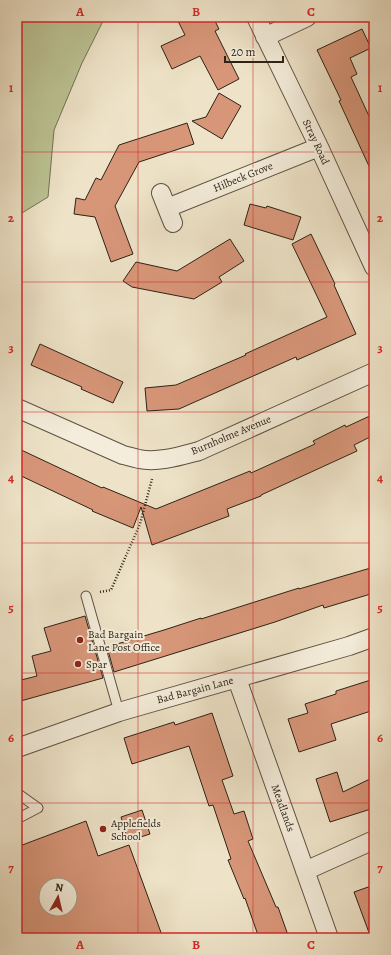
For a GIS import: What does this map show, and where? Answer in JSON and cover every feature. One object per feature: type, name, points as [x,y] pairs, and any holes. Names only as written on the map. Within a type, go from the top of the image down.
[{"type":"street","name":"Stray Road","points":[[256,17],[319,146],[374,268]]},
{"type":"street","points":[[265,37],[307,17]]},
{"type":"street","name":"Hilbeck Grove","points":[[167,208],[319,146]]},
{"type":"street","name":"Burnholme Avenue","points":[[17,408],[123,455],[140,460],[179,457],[199,451],[374,372]]},
{"type":"street","name":"Bad Bargain Lane","points":[[17,748],[119,712],[237,679],[349,646],[374,637]]},
{"type":"street","name":"Meadlands","points":[[237,679],[329,938]]},
{"type":"street","points":[[306,871],[374,840]]},
{"type":"lane","points":[[86,596],[119,712]]},
{"type":"lane","points":[[17,794],[38,808],[17,819]]},
{"type":"path","points":[[86,596],[111,590],[140,524],[157,459]]},
{"type":"green space","points":[[17,17],[105,17],[82,63],[54,130],[48,197],[17,216]]},
{"type":"building","points":[[176,17],[213,17],[219,29],[215,31],[239,79],[218,90],[200,56],[172,69],[161,46],[185,35]]},
{"type":"building","points":[[362,29],[371,48],[350,58],[357,74],[351,77],[374,127],[374,177],[339,101],[341,100],[317,50]]},
{"type":"building","points":[[219,93],[241,106],[222,139],[192,121],[206,117]]},
{"type":"building","points":[[187,123],[194,144],[139,162],[115,206],[133,254],[111,262],[95,217],[74,214],[76,198],[85,200],[96,178],[101,180],[119,145]]},
{"type":"building","points":[[250,204],[266,208],[267,206],[301,217],[293,240],[244,225]]},
{"type":"building","points":[[311,234],[335,284],[334,285],[356,334],[297,360],[296,357],[179,409],[147,411],[145,388],[176,385],[246,355],[245,354],[327,317],[292,244]]},
{"type":"building","points":[[230,239],[244,261],[219,277],[222,282],[194,299],[132,287],[123,281],[136,262],[177,271]]},
{"type":"building","points":[[40,344],[123,382],[113,403],[81,389],[82,387],[31,365]]},
{"type":"building","points":[[374,414],[374,435],[354,445],[357,451],[261,496],[227,509],[229,516],[152,545],[141,507],[133,528],[92,511],[93,510],[17,474],[17,448],[102,488],[103,487],[156,509],[250,471],[251,473],[315,444],[313,441],[345,425],[346,427]]},
{"type":"building","points":[[374,567],[374,593],[324,608],[323,605],[275,622],[114,672],[107,647],[299,588]]},
{"type":"building","name":"Spar","points":[[85,616],[103,678],[17,702],[17,681],[37,676],[32,656],[51,651],[44,628]]},
{"type":"building","points":[[374,679],[374,710],[331,724],[336,740],[299,752],[288,719],[308,713],[305,704],[336,694],[336,691]]},
{"type":"building","points":[[212,713],[233,776],[222,780],[234,814],[244,811],[253,839],[248,841],[276,907],[278,907],[289,938],[259,938],[245,898],[244,899],[228,860],[231,859],[213,805],[209,806],[189,746],[132,764],[124,738],[174,722],[175,725]]},
{"type":"building","points":[[337,772],[343,792],[374,777],[374,808],[330,822],[316,779]]},
{"type":"building","points":[[142,810],[150,834],[128,841],[121,817]]},
{"type":"building","points":[[86,821],[98,856],[129,845],[163,938],[17,938],[17,847]]},
{"type":"building","points":[[374,885],[374,938],[371,938],[354,892]]},
{"type":"place","name":"Bad Bargain Lane Post Office","points":[[80,640]]},
{"type":"place","name":"Spar","points":[[78,664]]},
{"type":"place","name":"Applefields School","points":[[103,829]]}]
